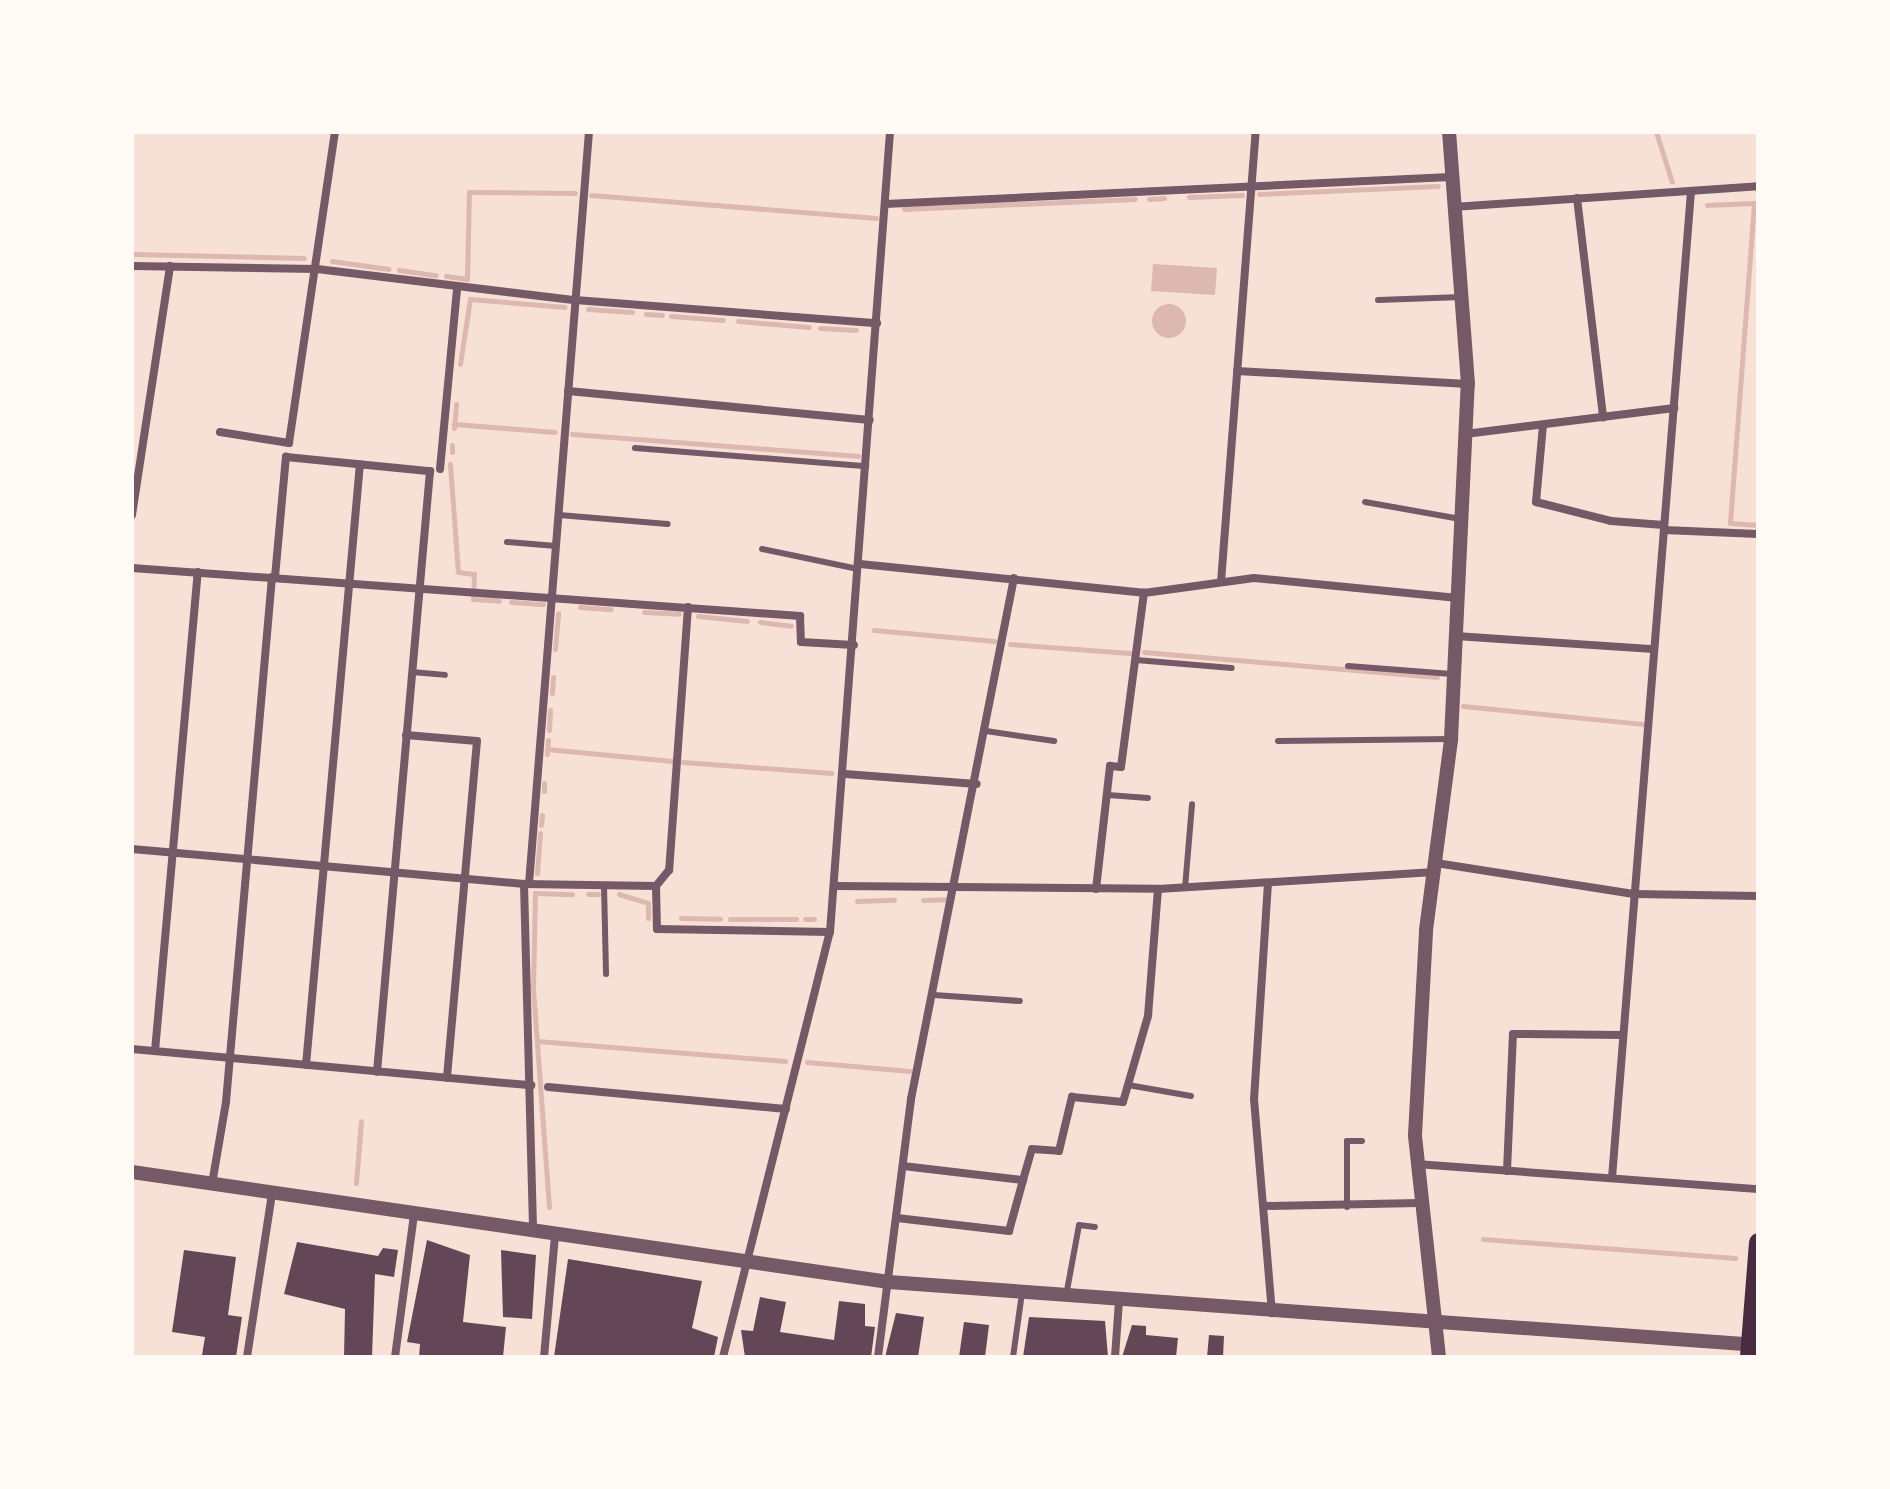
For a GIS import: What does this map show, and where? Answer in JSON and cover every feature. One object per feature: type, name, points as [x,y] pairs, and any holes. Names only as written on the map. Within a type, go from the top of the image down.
[{"type":"main road","points":[[1752,1349],[1758,1242]]},
{"type":"street","points":[[220,432],[289,443],[335,132]]},
{"type":"street","points":[[533,1232],[527,884],[589,132]]},
{"type":"street","points":[[723,1357],[830,932],[837,886],[890,132]]},
{"type":"street","points":[[1221,582],[1256,132]]},
{"type":"street","points":[[1439,1357],[1416,1164],[1435,868],[1451,739],[1468,384],[1449,132]]},
{"type":"street","points":[[885,204],[1450,177]]},
{"type":"street","points":[[1453,207],[1758,186]]},
{"type":"street","points":[[1612,1178],[1691,192]]},
{"type":"street","points":[[1577,198],[1603,417]]},
{"type":"street","points":[[132,266],[317,269],[575,300],[877,323]]},
{"type":"street","points":[[132,515],[170,266]]},
{"type":"street","points":[[440,469],[457,288]]},
{"type":"street","points":[[1237,371],[1468,384]]},
{"type":"street","points":[[568,391],[870,420]]},
{"type":"street","points":[[1465,434],[1674,408]]},
{"type":"street","points":[[1543,425],[1536,502],[1664,528],[1758,534]]},
{"type":"street","points":[[212,1184],[230,1058],[286,457],[430,471],[377,1072]]},
{"type":"street","points":[[306,1065],[360,464]]},
{"type":"street","points":[[859,566],[1014,578],[1144,593],[1254,578],[1458,598]]},
{"type":"street","points":[[132,568],[552,595],[800,616],[801,642],[854,645]]},
{"type":"street","points":[[155,1051],[198,572]]},
{"type":"street","points":[[878,1357],[903,1166],[1014,578]]},
{"type":"street","points":[[1096,889],[1110,766],[1121,767],[1144,593]]},
{"type":"street","points":[[688,607],[669,870],[656,886],[657,929],[830,932]]},
{"type":"street","points":[[1456,636],[1654,649]]},
{"type":"street","points":[[406,735],[477,741],[447,1078]]},
{"type":"street","points":[[845,774],[977,784]]},
{"type":"street","points":[[132,849],[527,884],[656,886]]},
{"type":"street","points":[[837,886],[957,890],[1158,889],[1435,868],[1634,894],[1758,896]]},
{"type":"street","points":[[1268,883],[1254,1099],[1272,1313]]},
{"type":"street","points":[[897,1218],[1009,1231],[1032,1149],[1059,1151],[1072,1097],[1123,1102],[1148,1016],[1158,889]]},
{"type":"street","points":[[1507,1171],[1513,1034],[1623,1035]]},
{"type":"street","points":[[132,1049],[531,1085]]},
{"type":"street","points":[[548,1087],[786,1109]]},
{"type":"street","points":[[1416,1164],[1758,1189]]},
{"type":"street","points":[[903,1166],[1023,1180]]},
{"type":"street","points":[[132,1172],[889,1282],[1752,1349]]},
{"type":"street","points":[[247,1357],[272,1193]]},
{"type":"street","points":[[1264,1206],[1347,1207],[1419,1203]]},
{"type":"street","points":[[395,1357],[414,1214]]},
{"type":"street","points":[[544,1357],[555,1235]]},
{"type":"street","points":[[1115,1357],[1119,1301]]},
{"type":"lane","points":[[1378,300],[1462,297]]},
{"type":"lane","points":[[635,448],[867,466]]},
{"type":"lane","points":[[1365,502],[1461,519]]},
{"type":"lane","points":[[559,515],[668,524]]},
{"type":"lane","points":[[507,542],[556,546]]},
{"type":"lane","points":[[762,549],[859,566]]},
{"type":"lane","points":[[1136,660],[1232,668]]},
{"type":"lane","points":[[1348,666],[1454,674]]},
{"type":"lane","points":[[412,672],[445,675]]},
{"type":"lane","points":[[986,731],[1054,741]]},
{"type":"lane","points":[[1278,741],[1451,739]]},
{"type":"lane","points":[[1108,795],[1148,798]]},
{"type":"lane","points":[[1185,888],[1192,804]]},
{"type":"lane","points":[[604,885],[606,974]]},
{"type":"lane","points":[[934,995],[1020,1001]]},
{"type":"lane","points":[[1128,1085],[1191,1096]]},
{"type":"lane","points":[[1347,1207],[1347,1141],[1362,1141]]},
{"type":"lane","points":[[1066,1297],[1079,1225],[1095,1227]]},
{"type":"lane","points":[[1013,1357],[1022,1293]]},
{"type":"shaded area","points":[[1153,264],[1217,268],[1215,295],[1151,291]]},
{"type":"shaded area","points":[[1169,304],[1181,309],[1186,321],[1181,333],[1169,338],[1157,333],[1152,321],[1157,309]]},
{"type":"building","points":[[427,1240],[470,1255],[463,1322],[506,1327],[503,1357],[419,1357],[420,1344],[407,1342]]},
{"type":"building","points":[[297,1242],[378,1256],[383,1248],[398,1250],[394,1277],[375,1274],[372,1357],[344,1357],[345,1309],[284,1294]]},
{"type":"building","points":[[184,1250],[236,1257],[228,1315],[242,1317],[236,1357],[202,1355],[205,1337],[172,1332]]},
{"type":"building","points":[[501,1250],[536,1255],[532,1319],[503,1317]]},
{"type":"building","points":[[568,1259],[702,1281],[692,1328],[718,1337],[714,1357],[554,1357]]},
{"type":"building","points":[[760,1297],[786,1302],[780,1332],[834,1340],[839,1301],[865,1304],[865,1326],[875,1327],[871,1357],[745,1357],[741,1330],[753,1331]]},
{"type":"building","points":[[896,1313],[924,1317],[918,1357],[885,1357]]},
{"type":"building","points":[[1029,1317],[1105,1321],[1108,1357],[1023,1357]]},
{"type":"building","points":[[964,1322],[989,1325],[985,1357],[959,1357]]},
{"type":"building","points":[[1132,1325],[1146,1326],[1146,1335],[1178,1338],[1176,1357],[1122,1357]]},
{"type":"building","points":[[1209,1335],[1224,1336],[1223,1357],[1207,1357]]},
{"type":"waterway","points":[[1656,132],[1672,182]]},
{"type":"waterway","points":[[1259,194],[1438,186]]},
{"type":"waterway","points":[[446,276],[467,279],[469,192],[575,193]]},
{"type":"waterway","points":[[591,195],[876,218]]},
{"type":"waterway","points":[[1189,197],[1242,195]]},
{"type":"waterway","points":[[1149,199],[1164,198]]},
{"type":"waterway","points":[[904,209],[1135,199]]},
{"type":"waterway","points":[[1707,205],[1754,203],[1730,523],[1758,525]]},
{"type":"waterway","points":[[132,254],[304,258]]},
{"type":"waterway","points":[[332,261],[388,269]]},
{"type":"waterway","points":[[399,270],[436,275]]},
{"type":"waterway","points":[[460,364],[470,299],[565,307]]},
{"type":"waterway","points":[[588,309],[632,312]]},
{"type":"waterway","points":[[646,314],[662,315]]},
{"type":"waterway","points":[[671,316],[723,320]]},
{"type":"waterway","points":[[738,321],[809,327]]},
{"type":"waterway","points":[[820,328],[856,330]]},
{"type":"waterway","points":[[454,428],[456,404]]},
{"type":"waterway","points":[[454,424],[555,432]]},
{"type":"waterway","points":[[572,434],[858,456]]},
{"type":"waterway","points":[[452,445],[452,452]]},
{"type":"waterway","points":[[450,464],[458,572],[474,574],[473,599],[499,601]]},
{"type":"waterway","points":[[511,602],[543,604]]},
{"type":"waterway","points":[[580,607],[611,609]]},
{"type":"waterway","points":[[644,612],[679,614]]},
{"type":"waterway","points":[[555,649],[558,613]]},
{"type":"waterway","points":[[698,616],[747,621]]},
{"type":"waterway","points":[[760,622],[791,626]]},
{"type":"waterway","points":[[874,630],[994,641]]},
{"type":"waterway","points":[[1010,644],[1130,653]]},
{"type":"waterway","points":[[1144,652],[1437,677]]},
{"type":"waterway","points":[[552,693],[553,677]]},
{"type":"waterway","points":[[1463,706],[1642,724]]},
{"type":"waterway","points":[[549,730],[550,710]]},
{"type":"waterway","points":[[547,754],[548,740]]},
{"type":"waterway","points":[[547,749],[672,761]]},
{"type":"waterway","points":[[683,762],[832,773]]},
{"type":"waterway","points":[[544,783],[544,791]]},
{"type":"waterway","points":[[541,825],[542,815]]},
{"type":"waterway","points":[[537,873],[540,833]]},
{"type":"waterway","points":[[549,1207],[533,987],[535,893],[572,894]]},
{"type":"waterway","points":[[588,894],[598,894]]},
{"type":"waterway","points":[[619,894],[648,903],[648,918]]},
{"type":"waterway","points":[[923,900],[946,899]]},
{"type":"waterway","points":[[857,901],[894,900]]},
{"type":"waterway","points":[[681,918],[720,919]]},
{"type":"waterway","points":[[730,919],[796,919]]},
{"type":"waterway","points":[[805,919],[814,919]]},
{"type":"waterway","points":[[537,1041],[785,1061]]},
{"type":"waterway","points":[[807,1062],[910,1071]]},
{"type":"waterway","points":[[356,1183],[361,1121]]},
{"type":"waterway","points":[[1483,1239],[1735,1258]]}]
